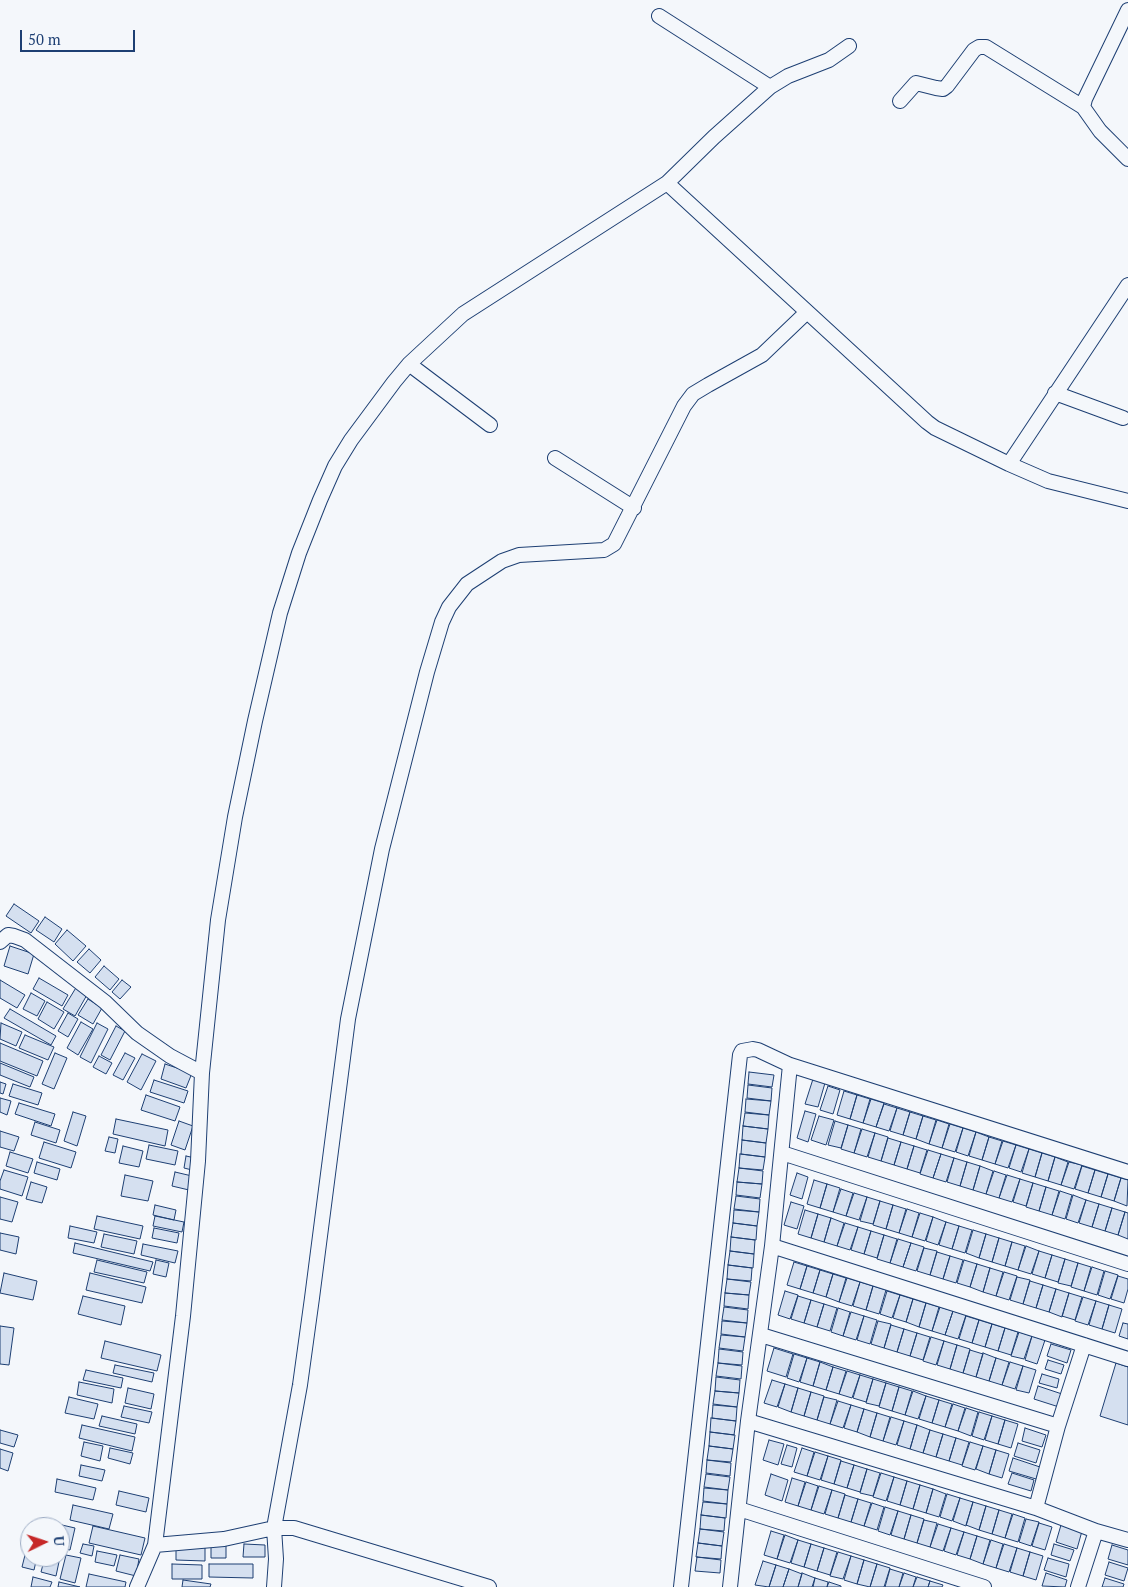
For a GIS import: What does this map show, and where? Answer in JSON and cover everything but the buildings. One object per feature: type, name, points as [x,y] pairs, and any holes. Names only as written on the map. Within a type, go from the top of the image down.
[{"type":"street","points":[[1082,107],[1128,10]]},
{"type":"street","points":[[660,16],[770,87]]},
{"type":"street","points":[[137,1587],[155,1545],[183,1316],[198,1162],[202,1073],[218,920],[235,817],[280,613],[302,544],[335,466],[351,440],[409,364],[463,314],[667,183],[714,137],[770,87],[788,76],[829,60],[849,46]]},
{"type":"street","points":[[900,101],[916,83],[943,89],[974,50],[979,46],[986,47],[1082,107],[1100,131],[1128,159]]},
{"type":"street","points":[[667,183],[926,422],[1009,464],[1048,480],[1128,501]]},
{"type":"street","points":[[1009,464],[1128,285]]},
{"type":"street","points":[[274,1587],[276,1559],[274,1528],[298,1394],[311,1307],[348,1019],[382,849],[427,672],[442,622],[449,607],[467,584],[502,561],[519,555],[608,548],[617,540],[684,406],[693,394],[762,355],[807,312]]},
{"type":"street","points":[[409,364],[490,425]]},
{"type":"street","points":[[1055,393],[1123,418]]},
{"type":"street","points":[[555,458],[634,508]]},
{"type":"street","points":[[0,942],[8,936],[25,940],[105,1002],[137,1033],[170,1056],[202,1073]]},
{"type":"street","points":[[682,1587],[740,1055],[743,1050],[753,1049],[790,1065],[1128,1172]]},
{"type":"street","points":[[730,1587],[748,1421],[772,1246],[790,1065]]},
{"type":"street","points":[[782,1153],[1128,1264]]},
{"type":"street","points":[[772,1246],[1128,1359]]},
{"type":"street","points":[[760,1334],[1058,1426]]},
{"type":"street","points":[[1036,1508],[1058,1426],[1084,1345]]},
{"type":"street","points":[[748,1421],[1036,1508],[1096,1531],[1128,1540]]},
{"type":"street","points":[[739,1509],[984,1587]]},
{"type":"street","points":[[155,1545],[224,1539],[274,1528],[294,1528],[489,1587]]},
{"type":"street","points":[[1078,1587],[1096,1531]]}]
